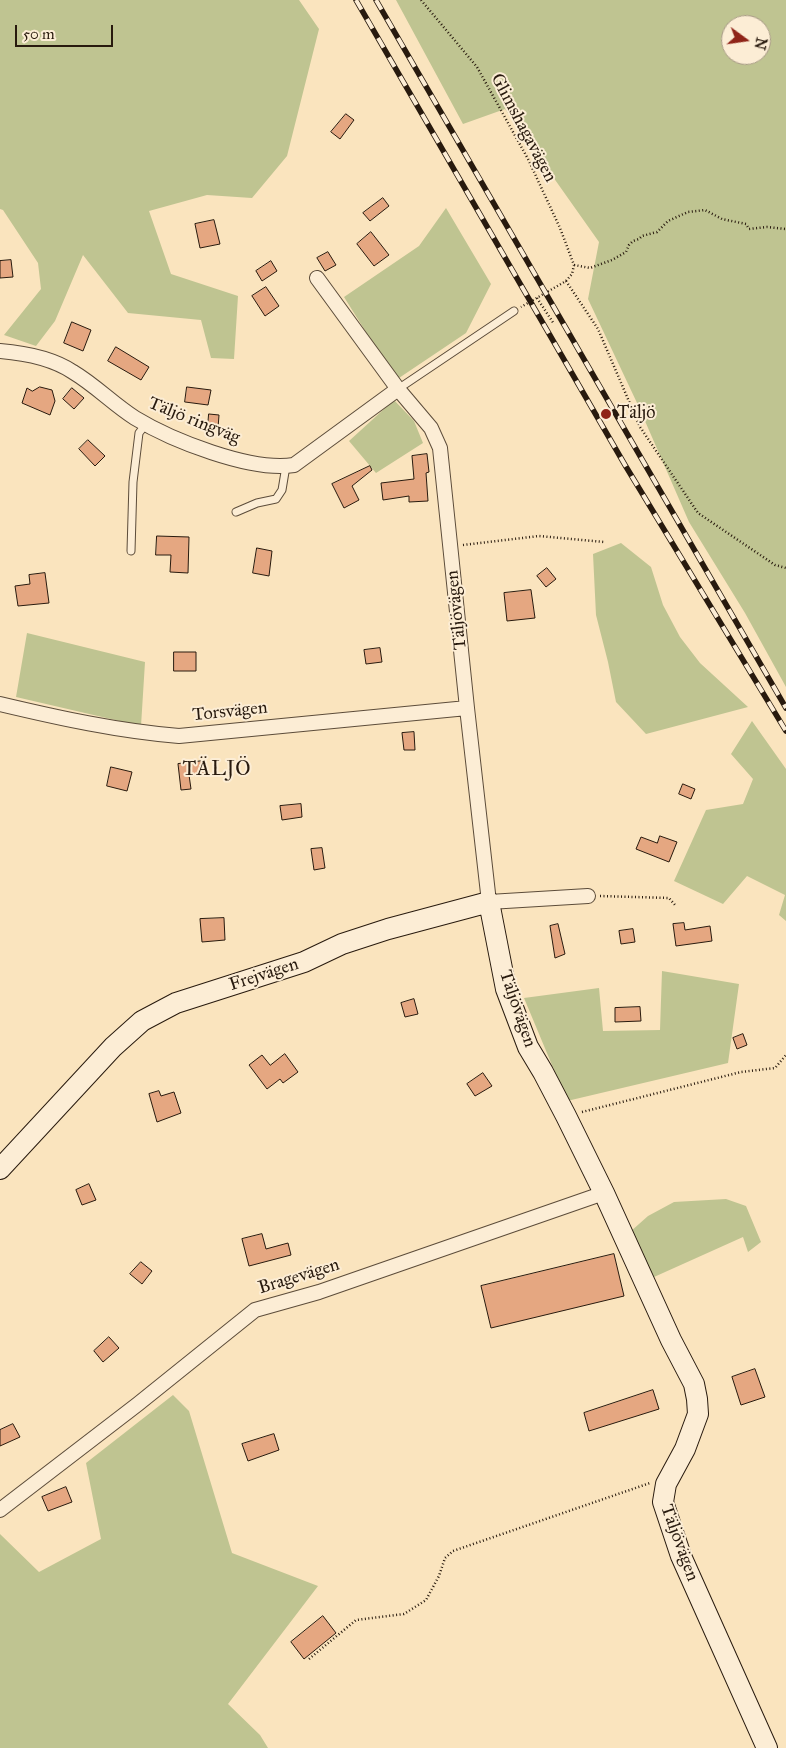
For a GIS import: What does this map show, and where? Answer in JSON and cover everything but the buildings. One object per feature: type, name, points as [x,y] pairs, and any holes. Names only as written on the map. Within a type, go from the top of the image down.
[{"type":"street","name":"Täljövägen","points":[[317,278],[398,389],[431,428],[440,448],[466,708],[490,902],[506,989],[528,1047],[544,1072],[604,1192],[671,1340],[694,1384],[698,1414],[685,1449],[669,1476],[663,1493],[663,1502],[682,1556],[767,1748]]},
{"type":"street","name":"Täljö ringväg","points":[[0,351],[45,359],[72,371],[134,417],[163,433],[221,455],[260,464],[286,466]]},
{"type":"street","points":[[286,466],[294,465],[398,389]]},
{"type":"street","name":"Torsvägen","points":[[0,704],[66,720],[178,736],[466,708]]},
{"type":"street","name":"Frejvägen","points":[[0,1169],[113,1047],[142,1020],[176,1003],[304,962],[342,944],[388,929],[490,902],[588,896]]},
{"type":"street","name":"Bragevägen","points":[[0,1510],[130,1410],[255,1310],[319,1292],[604,1192]]},
{"type":"lane","points":[[398,389],[514,311]]},
{"type":"lane","points":[[131,552],[133,482],[138,433],[146,424]]},
{"type":"lane","points":[[236,512],[257,503],[276,499],[282,490],[286,466]]},
{"type":"path","name":"Glimshagavägen","points":[[421,0],[477,67],[528,159],[560,228],[574,265]]},
{"type":"path","points":[[514,311],[566,282],[572,274],[574,265],[590,268],[612,260],[626,252],[629,245],[634,241],[642,236],[657,232],[668,221],[688,212],[705,210],[722,219],[746,224],[749,229],[767,227],[786,230]]},
{"type":"path","points":[[566,282],[598,329],[640,427],[698,513],[775,565],[786,568]]},
{"type":"path","points":[[537,298],[554,324]]},
{"type":"path","points":[[450,546],[539,536],[604,542]]},
{"type":"path","points":[[588,896],[669,898],[675,905]]},
{"type":"path","points":[[566,1116],[741,1072],[775,1068],[786,1054]]},
{"type":"path","points":[[309,1659],[356,1620],[404,1614],[426,1600],[439,1576],[445,1558],[453,1551],[669,1476]]},
{"type":"green space","points":[[0,0],[299,0],[319,29],[287,156],[252,198],[207,195],[149,211],[171,274],[238,296],[234,359],[211,358],[201,320],[128,313],[83,255],[55,321],[36,346],[4,335],[41,289],[38,263],[3,210],[0,209]]},
{"type":"green space","points":[[396,0],[786,0],[786,687],[745,613],[689,522],[638,405],[588,299],[599,242],[505,109],[463,124]]},
{"type":"green space","points":[[446,208],[491,284],[466,333],[396,380],[344,297],[419,246]]},
{"type":"green space","points":[[394,400],[414,421],[423,443],[376,473],[349,441]]},
{"type":"green space","points":[[621,543],[651,567],[663,605],[680,637],[700,663],[748,707],[646,734],[616,702],[596,615],[593,554]]},
{"type":"green space","points":[[27,633],[145,662],[141,726],[16,697]]},
{"type":"green space","points":[[752,721],[786,769],[786,921],[779,915],[785,895],[747,876],[723,904],[674,881],[706,810],[743,804],[753,779],[731,754]]},
{"type":"green space","points":[[662,971],[739,984],[728,1063],[567,1101],[524,998],[599,988],[603,1031],[660,1030]]},
{"type":"green space","points":[[726,1199],[746,1206],[761,1242],[748,1252],[743,1237],[654,1277],[630,1232],[648,1216],[674,1202]]},
{"type":"green space","points":[[173,1395],[189,1411],[232,1553],[318,1586],[228,1704],[260,1735],[268,1748],[0,1748],[0,1534],[39,1572],[101,1539],[86,1463]]},
{"type":"railway","points":[[356,0],[625,465],[786,731]]},
{"type":"railway","points":[[376,0],[786,708]]},
{"type":"place","name":"Täljö","points":[[606,414]]},
{"type":"district","name":"TÄLJÖ","points":[[217,770]]}]
